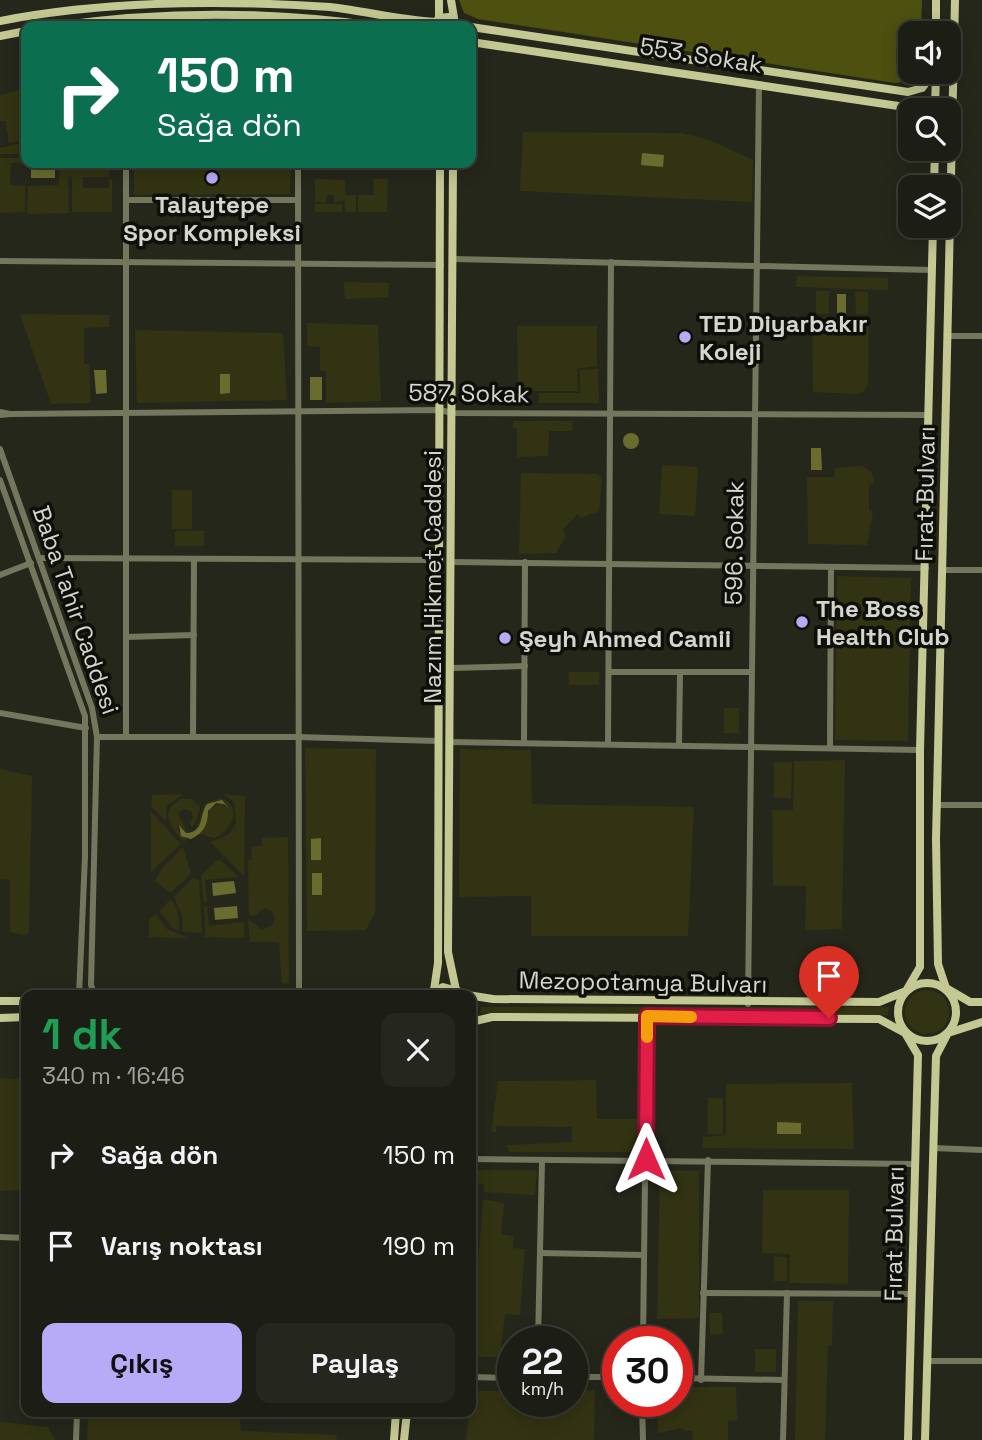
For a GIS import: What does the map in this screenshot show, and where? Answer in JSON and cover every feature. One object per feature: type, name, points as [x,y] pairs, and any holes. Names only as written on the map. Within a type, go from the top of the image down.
[{"type":"main road","points":[[436,21],[439,0]]},
{"type":"main road","points":[[451,0],[457,21]]},
{"type":"main road","points":[[936,0],[936,21]]},
{"type":"main road","name":"Fırat Bulvarı","points":[[946,988],[938,964],[937,805],[955,0]]},
{"type":"main road","points":[[0,21],[89,7],[243,1],[329,7],[429,21]]},
{"type":"main road","points":[[134,21],[181,16],[280,21]]},
{"type":"main road","points":[[440,21],[454,18]]},
{"type":"main road","points":[[476,28],[908,92],[922,88],[925,84]]},
{"type":"main road","points":[[0,36],[21,32]]},
{"type":"main road","name":"553. Sokak","points":[[476,43],[898,106]]},
{"type":"main road","name":"Nazım Hikmet Caddesi","points":[[431,990],[438,963],[440,168]]},
{"type":"main road","name":"Nazım Hikmet Caddesi","points":[[453,168],[452,668],[448,952],[450,971],[459,990]]},
{"type":"main road","name":"Fırat Bulvarı","points":[[906,992],[920,967],[920,750],[933,238]]},
{"type":"main road","points":[[946,988],[956,1006],[954,1025],[948,1032],[941,1038],[923,1041],[905,1032],[898,1017],[898,1008],[906,992],[921,983],[946,988],[970,1002],[982,1002]]},
{"type":"main road","name":"Mezopotamya Bulvarı","points":[[476,996],[493,999],[748,1004],[879,1002],[906,992]]},
{"type":"main road","points":[[0,1001],[21,1001]]},
{"type":"main road","name":"Mezopotamya Bulvarı","points":[[476,1021],[492,1017],[647,1016],[879,1019],[905,1032]]},
{"type":"main road","points":[[0,1018],[21,1017]]},
{"type":"main road","points":[[948,1032],[982,1022]]},
{"type":"main road","name":"Fırat Bulvarı","points":[[905,1032],[918,1055],[908,1440]]},
{"type":"main road","name":"Fırat Bulvarı","points":[[925,1440],[936,1056],[948,1032]]},
{"type":"main road","points":[[394,1440],[396,1417]]},
{"type":"main road","points":[[404,1440],[406,1417]]},
{"type":"street","name":"596. Sokak","points":[[748,1004],[759,84]]},
{"type":"street","points":[[126,168],[126,735]]},
{"type":"street","points":[[298,168],[299,990]]},
{"type":"street","points":[[126,200],[298,200]]},
{"type":"street","points":[[453,259],[932,270]]},
{"type":"street","points":[[0,261],[441,265]]},
{"type":"street","points":[[608,744],[611,262]]},
{"type":"street","points":[[948,336],[982,336]]},
{"type":"street","name":"587. Sokak","points":[[0,414],[297,414],[440,410],[452,413],[611,415],[928,415]]},
{"type":"street","name":"Baba Tahir Caddesi","points":[[0,449],[82,675],[97,737],[93,990]]},
{"type":"street","name":"Baba Tahir Caddesi","points":[[1,485],[75,684],[86,728],[79,990]]},
{"type":"street","points":[[40,558],[440,560]]},
{"type":"street","points":[[194,559],[194,737]]},
{"type":"street","points":[[452,562],[831,569],[926,568]]},
{"type":"street","points":[[524,742],[525,562]]},
{"type":"street","points":[[0,575],[31,563]]},
{"type":"street","points":[[830,747],[831,569]]},
{"type":"street","points":[[942,570],[982,570]]},
{"type":"street","points":[[126,637],[194,635]]},
{"type":"street","points":[[452,668],[524,666]]},
{"type":"street","points":[[609,672],[752,673]]},
{"type":"street","points":[[679,744],[680,672]]},
{"type":"street","points":[[0,713],[86,728]]},
{"type":"street","points":[[97,737],[297,737],[438,741]]},
{"type":"street","points":[[450,742],[920,750]]},
{"type":"street","points":[[937,805],[982,805]]},
{"type":"street","points":[[643,1326],[647,1016]]},
{"type":"street","points":[[933,1148],[982,1150]]},
{"type":"street","points":[[476,1159],[914,1164]]},
{"type":"street","points":[[701,1380],[708,1160]]},
{"type":"street","points":[[538,1326],[542,1161]]},
{"type":"street","points":[[0,1237],[21,1238]]},
{"type":"street","points":[[540,1253],[643,1255]]},
{"type":"street","points":[[703,1293],[912,1293]]},
{"type":"street","points":[[783,1440],[787,1293]]},
{"type":"street","points":[[927,1361],[982,1361]]},
{"type":"street","points":[[476,1377],[497,1378]]},
{"type":"street","points":[[693,1379],[783,1380]]},
{"type":"street","points":[[76,1440],[77,1417]]},
{"type":"street","points":[[642,1417],[643,1440]]},
{"type":"shaded area","points":[[459,0],[922,0],[921,21],[898,21],[898,83],[895,83],[478,19],[464,13]]},
{"type":"shaded area","points":[[19,90],[21,140],[9,143],[5,121],[0,121],[0,95]]},
{"type":"shaded area","points":[[523,132],[681,133],[707,139],[753,160],[752,202],[520,191]]},
{"type":"shaded area","points":[[21,143],[21,154],[0,154],[0,148]]},
{"type":"shaded area","points":[[642,153],[664,155],[663,167],[641,165]]},
{"type":"shaded area","points":[[0,158],[21,158],[21,163],[11,163],[10,185],[25,186],[25,212],[0,213]]},
{"type":"shaded area","points":[[31,168],[55,168],[55,178],[31,178]]},
{"type":"shaded area","points":[[59,168],[110,168],[109,177],[83,177],[83,188],[109,188],[109,179],[112,179],[112,212],[72,212],[72,177],[68,176],[69,213],[27,214],[28,186],[59,185]]},
{"type":"shaded area","name":"Talaytepe Spor Kompleksi","points":[[134,168],[291,168],[290,194],[134,195]]},
{"type":"shaded area","points":[[315,179],[345,180],[345,195],[356,195],[356,212],[345,212],[345,200],[334,203],[334,195],[327,195],[326,203],[315,202]]},
{"type":"shaded area","points":[[373,179],[388,179],[387,212],[358,212],[358,195],[374,195]]},
{"type":"shaded area","points":[[315,204],[342,204],[342,212],[315,212]]},
{"type":"shaded area","points":[[797,276],[888,278],[888,290],[796,287]]},
{"type":"shaded area","points":[[344,282],[389,283],[388,297],[345,299]]},
{"type":"shaded area","points":[[816,291],[829,291],[829,314],[816,314]]},
{"type":"shaded area","points":[[855,292],[868,292],[868,314],[856,315]]},
{"type":"shaded area","points":[[837,294],[846,294],[846,316],[837,316]]},
{"type":"shaded area","points":[[20,314],[109,315],[109,327],[84,328],[84,364],[89,364],[91,403],[51,404]]},
{"type":"shaded area","points":[[812,316],[848,320],[849,317],[869,317],[868,383],[865,390],[859,394],[813,392]]},
{"type":"shaded area","points":[[307,323],[378,325],[381,401],[326,403],[326,371],[320,371],[320,347],[307,346]]},
{"type":"shaded area","points":[[517,326],[597,326],[597,366],[577,369],[578,391],[518,391]]},
{"type":"shaded area","points":[[135,330],[283,333],[287,400],[137,403]]},
{"type":"shaded area","points":[[598,369],[599,403],[539,403],[539,393],[580,393],[580,370]]},
{"type":"shaded area","points":[[94,370],[106,370],[107,393],[96,394]]},
{"type":"shaded area","points":[[220,374],[230,374],[230,393],[220,394]]},
{"type":"shaded area","points":[[310,377],[322,377],[322,400],[310,400]]},
{"type":"shaded area","points":[[513,421],[573,421],[572,431],[549,431],[548,456],[517,457],[517,428],[513,428]]},
{"type":"shaded area","points":[[631,433],[639,441],[631,449],[623,441]]},
{"type":"shaded area","points":[[811,448],[821,448],[822,470],[811,470]]},
{"type":"shaded area","points":[[662,465],[698,467],[695,516],[659,514]]},
{"type":"shaded area","points":[[863,466],[872,473],[874,483],[869,485],[869,510],[873,511],[867,545],[808,544],[807,477],[834,477],[835,468]]},
{"type":"shaded area","points":[[521,473],[597,474],[602,477],[599,511],[581,518],[577,514],[563,530],[566,536],[556,553],[519,554]]},
{"type":"shaded area","points":[[172,490],[192,490],[192,529],[172,529]]},
{"type":"shaded area","points":[[175,531],[204,531],[204,546],[175,546]]},
{"type":"shaded area","points":[[837,576],[911,578],[908,741],[835,740]]},
{"type":"shaded area","points":[[569,672],[599,672],[599,685],[569,685]]},
{"type":"shaded area","points":[[724,708],[739,708],[739,733],[724,733]]},
{"type":"shaded area","points":[[305,748],[376,749],[375,913],[366,930],[307,931]]},
{"type":"shaded area","points":[[460,749],[531,750],[532,804],[694,807],[688,936],[531,936],[531,896],[459,897]]},
{"type":"shaded area","points":[[845,760],[842,929],[805,930],[806,886],[773,886],[772,810],[793,810],[794,761]]},
{"type":"shaded area","points":[[774,762],[792,762],[791,798],[774,798]]},
{"type":"shaded area","points":[[0,769],[32,776],[29,932],[26,935],[10,932],[10,880],[0,879]]},
{"type":"shaded area","points":[[183,794],[167,806],[166,821],[151,806],[152,795]]},
{"type":"shaded area","points":[[223,794],[245,796],[244,876],[210,842],[228,835],[236,824],[234,802]]},
{"type":"shaded area","points":[[219,798],[227,801],[231,806],[231,824],[221,835],[214,838],[200,834],[211,807],[221,803],[230,810],[222,800],[203,811],[202,823],[193,832],[204,805]]},
{"type":"shaded area","points":[[181,799],[191,799],[200,807],[192,828],[189,822],[193,818],[191,811],[183,809],[178,814],[188,833],[179,825],[177,829],[187,839],[184,842],[171,825],[168,814],[174,803]]},
{"type":"shaded area","points":[[222,800],[230,810],[224,804],[216,803],[208,811],[206,824],[199,834],[191,839],[181,836],[179,825],[186,833],[196,830],[207,804]]},
{"type":"shaded area","points":[[151,812],[181,844],[151,872]]},
{"type":"shaded area","points":[[288,837],[289,983],[282,984],[279,942],[250,942],[248,919],[262,930],[272,925],[275,918],[271,910],[264,908],[255,916],[249,915],[248,860],[252,859],[251,846],[262,846],[262,838]]},
{"type":"shaded area","points":[[321,838],[321,860],[311,860],[311,839]]},
{"type":"shaded area","points":[[183,847],[191,874],[170,893],[155,881],[162,868]]},
{"type":"shaded area","points":[[219,859],[239,877],[205,880],[207,902],[204,903],[201,875]]},
{"type":"shaded area","points":[[312,873],[322,873],[322,895],[312,895]]},
{"type":"shaded area","points":[[193,878],[199,880],[202,933],[183,932],[182,916],[174,897]]},
{"type":"shaded area","points":[[234,881],[236,893],[213,896],[212,883]]},
{"type":"shaded area","points":[[171,899],[177,908],[180,931],[173,928],[159,911]]},
{"type":"shaded area","points":[[204,906],[207,906],[209,926],[244,922],[244,938],[205,937]]},
{"type":"shaded area","points":[[237,906],[238,918],[215,920],[214,908]]},
{"type":"shaded area","points":[[156,914],[167,929],[188,938],[149,937],[149,920]]},
{"type":"shaded area","points":[[927,990],[943,996],[949,1012],[943,1028],[927,1034],[911,1028],[905,1012],[911,996]]},
{"type":"shaded area","points":[[481,1007],[889,1007],[888,1015],[480,1013]]},
{"type":"shaded area","points":[[0,1078],[18,1079],[21,1081],[21,1187],[19,1190],[0,1191]]},
{"type":"shaded area","points":[[596,1080],[597,1119],[639,1119],[639,1147],[633,1152],[509,1152],[507,1145],[572,1142],[572,1127],[496,1126],[496,1132],[491,1132],[498,1081]]},
{"type":"shaded area","points":[[852,1083],[854,1149],[703,1148],[703,1137],[726,1135],[726,1084]]},
{"type":"shaded area","points":[[708,1098],[723,1098],[723,1134],[707,1134]]},
{"type":"shaded area","points":[[777,1122],[801,1123],[801,1134],[777,1134]]},
{"type":"shaded area","points":[[476,1170],[537,1170],[535,1195],[484,1192],[484,1184],[476,1183]]},
{"type":"shaded area","points":[[660,1170],[699,1171],[699,1318],[657,1319]]},
{"type":"shaded area","points":[[763,1190],[849,1190],[848,1284],[789,1283],[790,1254],[762,1253]]},
{"type":"shaded area","points":[[483,1199],[504,1203],[501,1234],[513,1236],[513,1248],[525,1249],[520,1315],[505,1314],[504,1326],[497,1326],[497,1357],[476,1357],[476,1291]]},
{"type":"shaded area","points":[[774,1256],[787,1257],[787,1281],[774,1281]]},
{"type":"shaded area","points":[[798,1301],[833,1301],[832,1345],[828,1346],[825,1440],[795,1440]]},
{"type":"shaded area","points":[[709,1313],[722,1313],[723,1334],[710,1335]]},
{"type":"shaded area","points":[[755,1349],[776,1349],[776,1372],[755,1372]]},
{"type":"shaded area","points":[[693,1387],[736,1387],[737,1420],[728,1421],[728,1440],[693,1440],[692,1431],[684,1431],[683,1428],[658,1433],[657,1417],[693,1417]]},
{"type":"shaded area","points":[[588,1390],[595,1390],[594,1440],[466,1440],[468,1417],[476,1417],[476,1391],[497,1391],[497,1417],[588,1417]]},
{"type":"shaded area","points":[[88,1417],[240,1417],[241,1431],[337,1435],[336,1440],[87,1440]]},
{"type":"shaded area","points":[[0,1422],[48,1427],[55,1440],[0,1440]]},
{"type":"slow traffic","points":[[647,1037],[647,1016],[691,1017]]},
{"type":"place","name":"Talaytepe Spor Kompleksi","points":[[212,178]]},
{"type":"place","name":"TED Diyarbakır Koleji","points":[[685,337]]},
{"type":"place","name":"The Boss Health Club","points":[[802,622]]},
{"type":"place","name":"Şeyh Ahmed Camii","points":[[505,638]]},
{"type":"route","points":[[646,1159],[647,1016],[829,1018]]}]
